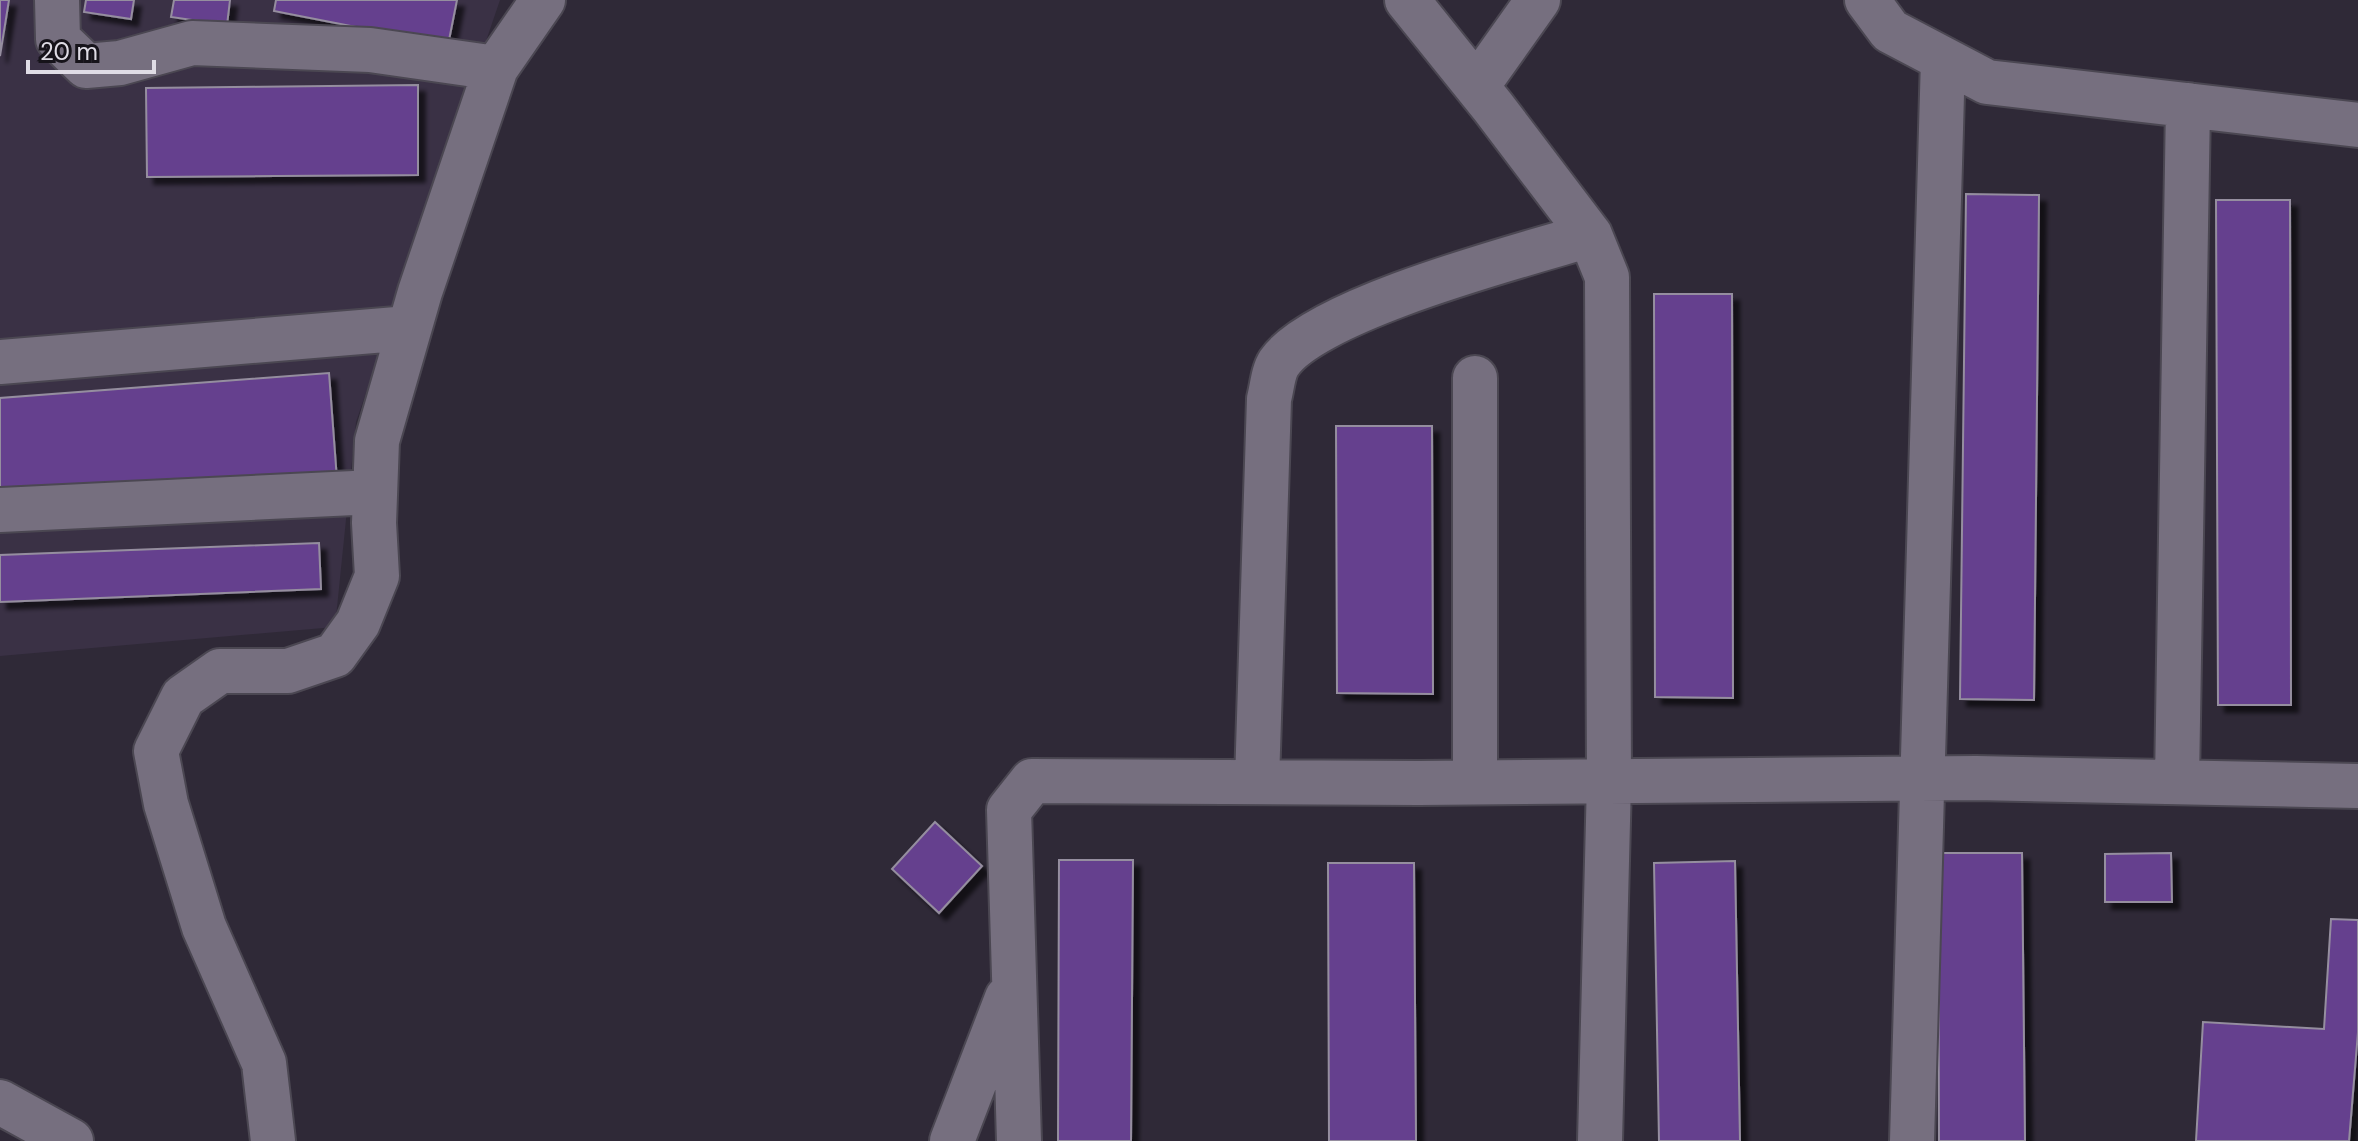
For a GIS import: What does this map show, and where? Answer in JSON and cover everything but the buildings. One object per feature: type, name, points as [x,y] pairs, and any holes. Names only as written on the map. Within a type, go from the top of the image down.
[{"type":"lane","points":[[57,0],[58,39],[86,66],[120,63],[192,43],[370,50],[496,68]]},
{"type":"lane","points":[[273,1141],[264,1063],[204,927],[166,804],[156,751],[183,697],[220,671],[288,671],[335,655],[358,623],[377,576],[377,441],[409,328],[496,68],[543,0]]},
{"type":"lane","points":[[1407,0],[1590,235],[1607,277],[1609,781],[1600,1141]]},
{"type":"lane","points":[[1477,86],[1538,0]]},
{"type":"lane","points":[[1867,0],[1890,31],[1987,82],[2358,125]]},
{"type":"lane","points":[[1912,1141],[1943,59]]},
{"type":"lane","points":[[2177,782],[2188,105]]},
{"type":"lane","points":[[1257,782],[1269,399],[1278,364],[1313,332],[1388,299],[1590,235]]},
{"type":"lane","points":[[0,362],[409,328]]},
{"type":"lane","points":[[1475,378],[1475,782]]},
{"type":"lane","points":[[0,510],[375,492]]},
{"type":"lane","points":[[1019,1141],[1009,810],[1032,781],[1923,779],[2358,786]]},
{"type":"lane","points":[[952,1141],[1014,978]]},
{"type":"lane","points":[[0,1102],[71,1141]]},
{"type":"shaded area","points":[[0,0],[500,0],[356,422],[335,627],[0,656]]}]
